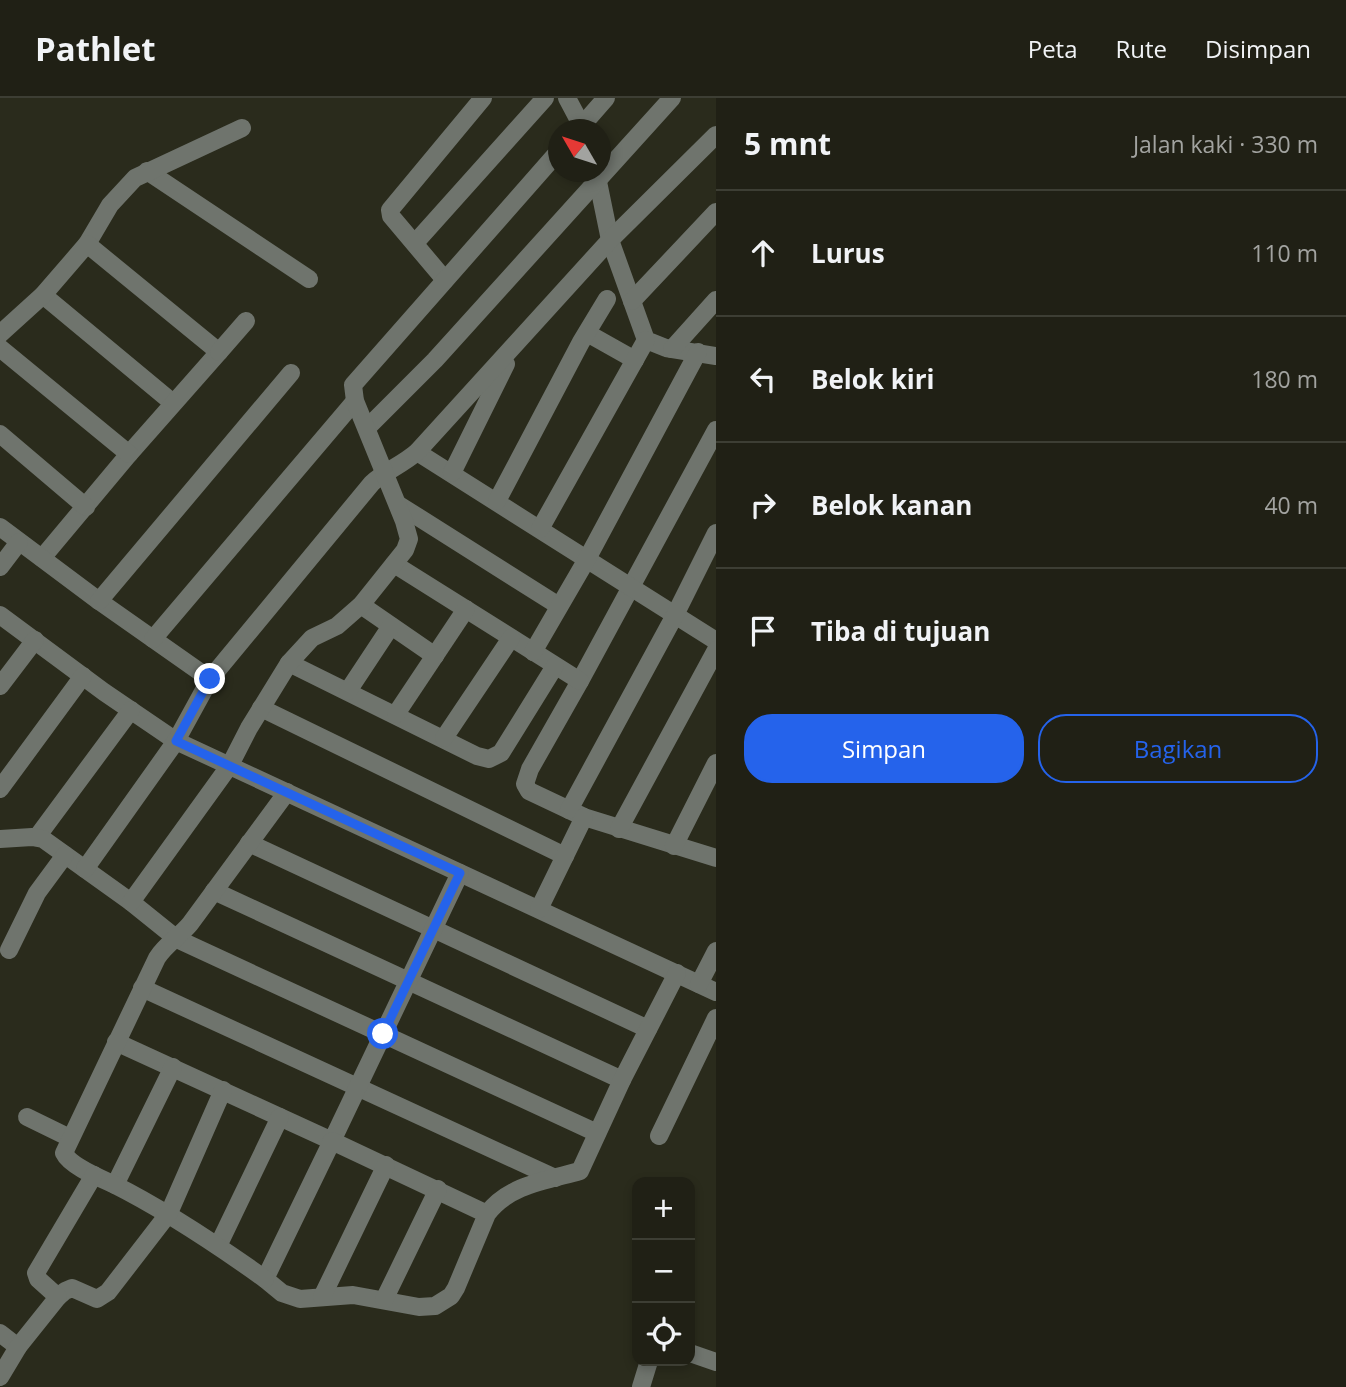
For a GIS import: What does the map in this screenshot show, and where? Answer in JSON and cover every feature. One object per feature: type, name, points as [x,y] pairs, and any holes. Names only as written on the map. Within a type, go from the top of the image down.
[{"type":"street","points":[[445,280],[391,216],[391,207],[483,98]]},
{"type":"street","points":[[415,243],[545,98]]},
{"type":"street","points":[[568,98],[577,119]]},
{"type":"street","points":[[588,119],[606,98]]},
{"type":"street","points":[[611,161],[672,98]]},
{"type":"street","points":[[0,334],[43,295],[87,244],[120,192],[135,178],[242,128]]},
{"type":"street","points":[[85,869],[176,741],[210,679],[372,483],[416,453],[610,240],[713,145]]},
{"type":"street","points":[[131,902],[230,765],[289,663],[312,638],[337,626],[361,605],[408,545],[409,539],[399,505],[355,401],[352,385],[548,163]]},
{"type":"street","points":[[148,171],[309,279]]},
{"type":"street","points":[[367,428],[435,360],[592,182]]},
{"type":"street","points":[[540,529],[646,340],[610,240],[598,182]]},
{"type":"street","points":[[632,300],[716,212]]},
{"type":"street","points":[[87,244],[219,352]]},
{"type":"street","points":[[43,295],[173,403]]},
{"type":"street","points":[[497,501],[607,299]]},
{"type":"street","points":[[672,349],[716,300]]},
{"type":"street","points":[[42,558],[246,321]]},
{"type":"street","points":[[587,333],[635,360]]},
{"type":"street","points":[[533,652],[707,354],[672,349],[646,340]]},
{"type":"street","points":[[452,473],[516,345]]},
{"type":"street","points":[[0,348],[129,454]]},
{"type":"street","points":[[99,601],[291,373]]},
{"type":"street","points":[[153,639],[355,401]]},
{"type":"street","points":[[716,430],[525,780],[529,791],[576,813],[716,858]]},
{"type":"street","points":[[0,435],[86,508]]},
{"type":"street","points":[[416,453],[497,501],[716,641]]},
{"type":"street","points":[[399,505],[559,606]]},
{"type":"street","points":[[0,527],[210,679]]},
{"type":"street","points":[[538,909],[565,856],[576,813],[716,533]]},
{"type":"street","points":[[0,568],[19,542]]},
{"type":"street","points":[[394,564],[580,681]]},
{"type":"street","points":[[361,605],[435,656]]},
{"type":"street","points":[[396,715],[466,610]]},
{"type":"street","points":[[0,615],[176,741],[708,988],[716,951]]},
{"type":"street","points":[[348,691],[391,626]]},
{"type":"street","points":[[444,738],[511,638]]},
{"type":"street","points":[[0,686],[35,640]]},
{"type":"street","points":[[619,829],[716,650]]},
{"type":"street","points":[[289,663],[484,758],[498,757],[555,666]]},
{"type":"street","points":[[0,789],[83,676]]},
{"type":"street","points":[[261,708],[565,856]]},
{"type":"street","points":[[37,837],[131,710]]},
{"type":"street","points":[[674,846],[716,763]]},
{"type":"street","points":[[287,792],[177,939],[162,951],[64,1153],[65,1157],[94,1175],[169,1213],[290,1297],[300,1299],[354,1296],[427,1308],[444,1302],[451,1296],[487,1214],[494,1205],[512,1192],[580,1171],[622,1080],[677,974]]},
{"type":"street","points":[[0,839],[37,837],[131,902],[177,939],[597,1133]]},
{"type":"street","points":[[249,844],[648,1029]]},
{"type":"street","points":[[9,950],[37,893],[65,855]]},
{"type":"street","points":[[265,1279],[460,873]]},
{"type":"street","points":[[214,891],[622,1080]]},
{"type":"street","points":[[142,988],[555,1178]]},
{"type":"street","points":[[659,1136],[716,1018]]},
{"type":"street","points":[[116,1042],[487,1214]]},
{"type":"street","points":[[115,1185],[173,1067]]},
{"type":"street","points":[[0,1377],[18,1347],[58,1297],[72,1288],[97,1299],[102,1297],[169,1213],[223,1090]]},
{"type":"street","points":[[27,1117],[70,1138]]},
{"type":"street","points":[[218,1246],[280,1117]]},
{"type":"street","points":[[322,1297],[386,1165]]},
{"type":"street","points":[[58,1297],[38,1279],[36,1273],[94,1175]]},
{"type":"street","points":[[384,1300],[438,1189]]},
{"type":"street","points":[[0,1333],[18,1347]]},
{"type":"street","points":[[695,1355],[716,1362]]},
{"type":"street","points":[[642,1387],[648,1366]]},
{"type":"route","points":[[210,679],[176,741],[460,873],[383,1034]]}]
